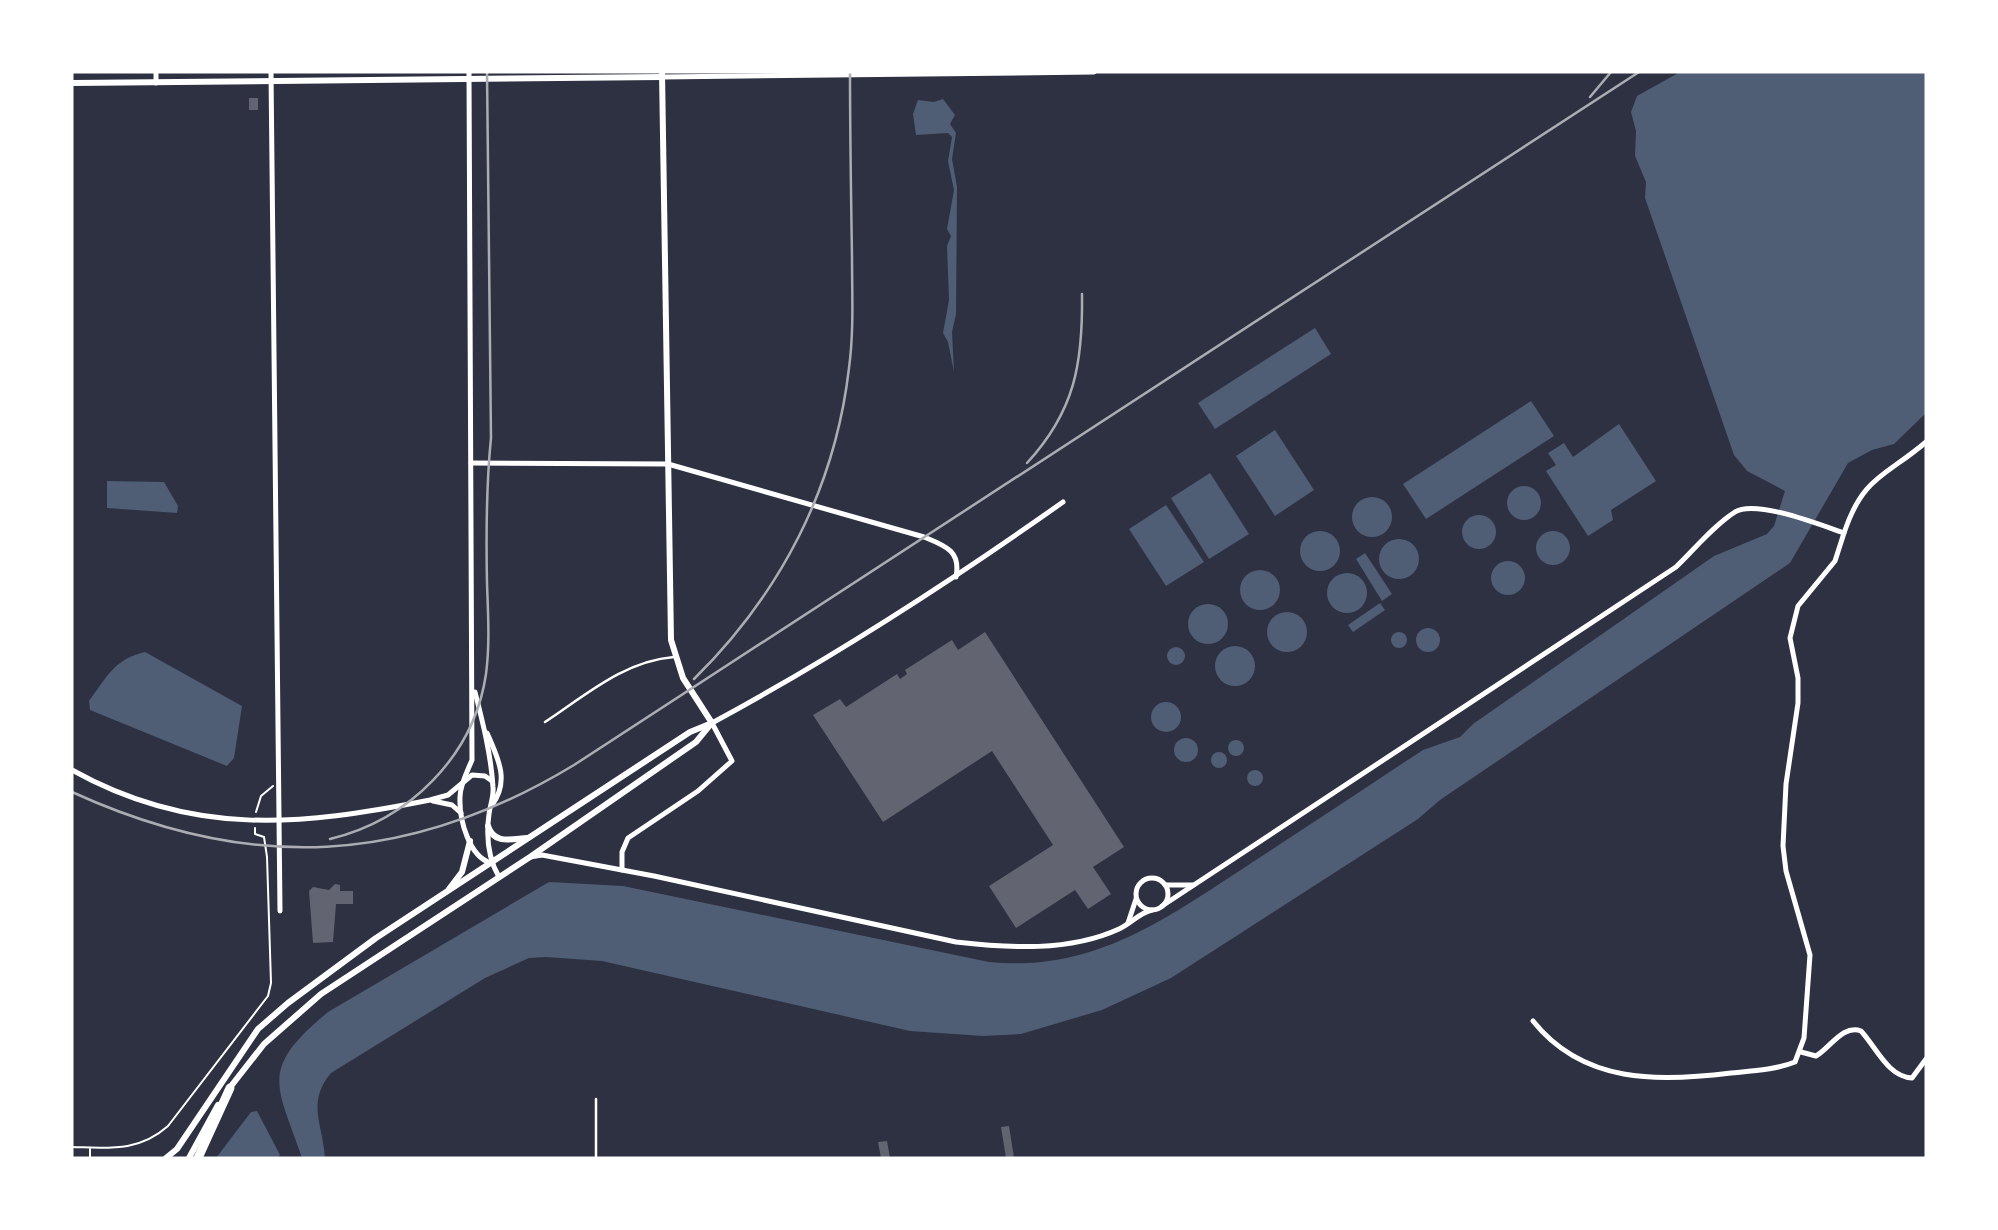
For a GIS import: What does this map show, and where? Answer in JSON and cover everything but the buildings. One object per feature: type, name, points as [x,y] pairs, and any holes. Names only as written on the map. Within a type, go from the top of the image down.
[{"type":"highway","points":[[198,1158],[230,1087]]},
{"type":"street","points":[[156,72],[156,83]]},
{"type":"street","points":[[271,72],[280,911]]},
{"type":"street","points":[[72,83],[469,76],[1094,72]]},
{"type":"street","points":[[622,870],[622,852],[628,838],[698,791],[733,761],[687,686],[674,657],[670,616],[662,74]]},
{"type":"street","points":[[469,76],[472,760],[460,799],[461,813],[470,841],[479,857],[491,863]]},
{"type":"street","points":[[1533,1021],[1562,1051],[1623,1074],[1651,1080],[1679,1080],[1784,1066],[1795,1062],[1801,1052],[1810,955],[1786,871],[1783,835],[1786,784],[1798,703],[1798,678],[1790,638],[1798,606],[1835,561],[1858,496],[1869,484],[1926,442]]},
{"type":"street","points":[[471,463],[668,464],[924,537],[947,547],[955,554],[958,564],[956,577]]},
{"type":"street","points":[[166,1158],[177,1149],[258,1029],[345,959],[690,732],[712,723],[835,654],[956,577],[1063,502]]},
{"type":"street","points":[[530,857],[542,855],[622,870],[956,942],[1001,947],[1038,947],[1080,940],[1120,929],[1196,885],[1675,567],[1736,510],[1750,507],[1765,509],[1844,533]]},
{"type":"street","points":[[472,682],[485,728],[502,771],[501,792],[490,808]]},
{"type":"street","points":[[188,1158],[230,1087],[286,1021],[696,742],[712,723]]},
{"type":"street","points":[[485,728],[492,781],[488,826],[491,863],[499,877]]},
{"type":"street","points":[[72,770],[101,787],[160,807],[207,819],[255,822],[279,822],[430,800],[448,794],[477,774],[492,781]]},
{"type":"street","points":[[430,800],[445,802],[461,813]]},
{"type":"street","points":[[488,826],[495,837],[504,841],[529,838]]},
{"type":"street","points":[[446,893],[462,872],[470,841]]},
{"type":"street","points":[[1128,923],[1138,887],[1145,880],[1154,878],[1165,885],[1196,885]]},
{"type":"street","points":[[1162,906],[1168,897],[1165,885]]},
{"type":"street","points":[[1137,898],[1143,906],[1153,910]]},
{"type":"street","points":[[1801,1052],[1815,1056],[1828,1049],[1846,1030],[1854,1028],[1861,1031],[1893,1071],[1902,1077],[1912,1078],[1926,1059]]},
{"type":"lane","points":[[545,722],[625,669],[655,659],[674,657]]},
{"type":"lane","points":[[596,1099],[596,1158]]},
{"type":"path","points":[[72,1147],[90,1149],[142,1144],[161,1132],[268,996],[271,983],[267,857],[264,837],[255,834],[255,822],[261,796],[267,789],[279,786]]},
{"type":"path","points":[[90,1149],[90,1158]]},
{"type":"water","points":[[1680,72],[1926,72],[1926,413],[1894,444],[1872,450],[1848,463],[1790,563],[1440,800],[1418,819],[1171,978],[1102,1010],[1021,1034],[983,1036],[910,1031],[602,961],[529,958],[485,978],[331,1073],[323,1084],[318,1104],[325,1158],[302,1158],[281,1095],[279,1079],[282,1064],[306,1032],[328,1012],[549,882],[623,886],[989,962],[1028,963],[1065,958],[1099,949],[1132,935],[1195,899],[1423,750],[1460,737],[1473,724],[1714,556],[1767,534],[1774,526],[1785,491],[1747,471],[1734,455],[1645,198],[1646,182],[1635,156],[1636,131],[1631,112],[1637,96]]},
{"type":"water","points":[[943,99],[955,115],[950,124],[956,133],[952,159],[957,187],[956,314],[952,332],[954,372],[948,342],[943,333],[949,300],[947,246],[951,236],[947,229],[954,190],[948,161],[952,137],[948,133],[916,135],[913,114],[918,100],[934,102]]},
{"type":"water","points":[[1315,328],[1331,354],[1215,429],[1198,403]]},
{"type":"water","points":[[1531,401],[1554,436],[1426,519],[1403,484]]},
{"type":"water","points":[[1619,424],[1656,481],[1611,510],[1613,520],[1588,536],[1546,471],[1556,465],[1548,453],[1564,443],[1573,457]]},
{"type":"water","points":[[1275,430],[1314,490],[1275,516],[1236,456]]},
{"type":"water","points":[[1210,473],[1249,534],[1209,559],[1171,498]]},
{"type":"water","points":[[107,481],[164,482],[178,506],[177,513],[107,508]]},
{"type":"water","points":[[1524,486],[1536,491],[1541,503],[1536,515],[1524,520],[1512,515],[1507,503],[1512,491]]},
{"type":"water","points":[[1372,497],[1386,503],[1392,517],[1386,531],[1372,537],[1358,531],[1352,517],[1358,503]]},
{"type":"water","points":[[1166,505],[1204,562],[1166,586],[1129,529]]},
{"type":"water","points":[[1479,515],[1491,520],[1496,532],[1491,544],[1479,549],[1467,544],[1462,532],[1467,520]]},
{"type":"water","points":[[1320,531],[1334,537],[1340,551],[1334,565],[1320,571],[1306,565],[1300,551],[1306,537]]},
{"type":"water","points":[[1553,531],[1565,536],[1570,548],[1565,560],[1553,565],[1541,560],[1536,548],[1541,536]]},
{"type":"water","points":[[1399,539],[1413,545],[1419,559],[1413,573],[1399,579],[1385,573],[1379,559],[1385,545]]},
{"type":"water","points":[[1365,553],[1392,594],[1382,601],[1356,559]]},
{"type":"water","points":[[1508,561],[1520,566],[1525,578],[1520,590],[1508,595],[1496,590],[1491,578],[1496,566]]},
{"type":"water","points":[[1260,570],[1274,576],[1280,590],[1274,604],[1260,610],[1246,604],[1240,590],[1246,576]]},
{"type":"water","points":[[1347,573],[1361,579],[1367,593],[1361,607],[1347,613],[1333,607],[1327,593],[1333,579]]},
{"type":"water","points":[[1380,603],[1385,610],[1353,632],[1348,625]]},
{"type":"water","points":[[1208,604],[1222,610],[1228,624],[1222,638],[1208,644],[1194,638],[1188,624],[1194,610]]},
{"type":"water","points":[[1287,612],[1301,618],[1307,632],[1301,646],[1287,652],[1273,646],[1267,632],[1273,618]]},
{"type":"water","points":[[1428,628],[1436,632],[1440,640],[1436,648],[1428,652],[1420,648],[1416,640],[1420,632]]},
{"type":"water","points":[[1399,632],[1405,634],[1405,646],[1399,648],[1393,646],[1391,640],[1393,634]]},
{"type":"water","points":[[1235,646],[1249,652],[1255,666],[1249,680],[1235,686],[1221,680],[1215,666],[1221,652]]},
{"type":"water","points":[[1176,647],[1182,650],[1185,656],[1182,662],[1176,665],[1170,662],[1167,656],[1170,650]]},
{"type":"water","points":[[145,652],[242,706],[234,758],[227,766],[90,710],[89,701],[112,670],[126,659]]},
{"type":"water","points":[[1166,702],[1172,703],[1180,711],[1180,723],[1172,731],[1166,732],[1160,731],[1152,723],[1151,717],[1152,711],[1160,703]]},
{"type":"water","points":[[1186,738],[1195,741],[1198,750],[1195,759],[1186,762],[1177,759],[1174,750],[1177,741]]},
{"type":"water","points":[[1233,740],[1239,740],[1244,748],[1242,754],[1233,756],[1228,751],[1228,745]]},
{"type":"water","points":[[1216,752],[1222,752],[1227,760],[1225,766],[1216,768],[1211,763],[1211,757]]},
{"type":"water","points":[[1252,770],[1258,770],[1263,778],[1261,784],[1252,786],[1247,781],[1247,775]]},
{"type":"water","points":[[257,1111],[280,1155],[277,1158],[216,1158],[251,1112]]},
{"type":"railway","points":[[330,839],[359,830],[386,817],[411,800],[433,780],[468,732],[479,704],[486,674],[487,510],[491,438],[487,72]]},
{"type":"railway","points":[[694,679],[753,612],[777,575],[799,537],[831,456],[842,413],[852,340],[850,72]]},
{"type":"railway","points":[[1590,97],[1611,72]]},
{"type":"railway","points":[[72,792],[138,818],[202,836],[265,846],[327,847],[388,839],[450,823],[512,798],[574,765],[1639,72]]},
{"type":"railway","points":[[1027,463],[1056,424],[1073,385],[1081,342],[1082,294]]}]
